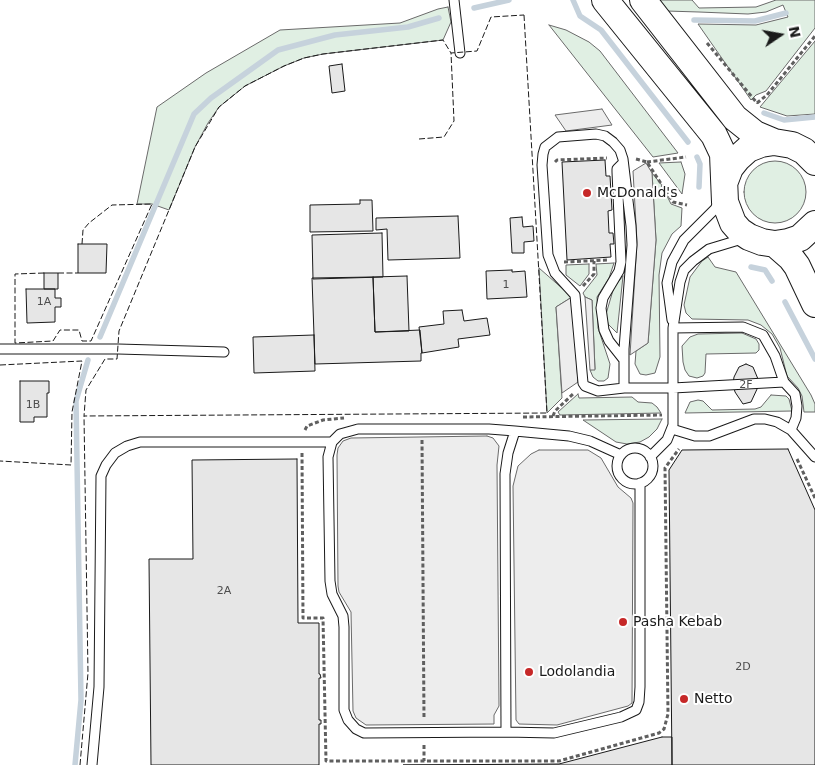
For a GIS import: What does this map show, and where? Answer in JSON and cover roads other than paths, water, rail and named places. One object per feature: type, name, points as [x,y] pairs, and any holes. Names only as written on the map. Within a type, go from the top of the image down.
[{"type":"main road","points":[[605,0],[714,135],[723,154],[726,208],[733,223],[749,237],[775,244],[800,238],[815,224]]},
{"type":"main road","points":[[643,0],[735,118],[755,134],[774,142],[792,145],[804,151],[815,162]]},
{"type":"main road","points":[[724,186],[730,168],[748,149],[774,142]]},
{"type":"main road","points":[[775,244],[797,266],[815,304]]},
{"type":"lane","points":[[454,0],[460,52]]},
{"type":"lane","points":[[624,388],[624,361],[632,245],[623,161],[620,150],[605,136],[596,134],[558,137],[545,147],[542,165],[548,256],[555,273],[575,295],[583,383],[585,386],[598,391],[624,388],[673,388],[784,382]]},
{"type":"lane","points":[[623,161],[617,169],[621,262],[603,298],[601,308],[602,320],[607,336],[624,361]]},
{"type":"lane","points":[[674,328],[667,283],[672,262],[684,240],[716,209],[724,186]]},
{"type":"lane","points":[[650,457],[667,440],[673,425],[674,328],[680,282],[684,270],[710,248],[749,237]]},
{"type":"lane","points":[[674,328],[743,327],[763,335],[775,356],[784,382],[795,394],[796,418],[791,430]]},
{"type":"lane","points":[[0,349],[118,349],[224,352]]},
{"type":"lane","points":[[672,429],[695,436],[709,436],[765,418],[791,430],[815,457]]},
{"type":"lane","points":[[621,455],[590,441],[569,436],[489,429],[358,429],[340,434],[332,442],[328,457],[330,581],[332,594],[343,616],[344,697],[348,720],[356,729],[364,733],[506,732],[554,734],[621,717],[636,710],[639,702],[640,687],[640,484]]},
{"type":"lane","points":[[506,732],[505,474],[508,453],[515,431]]},
{"type":"lane","points":[[92,765],[99,686],[101,476],[106,465],[115,453],[127,446],[140,442],[332,442]]},
{"type":"lane","points":[[637,448],[643,450],[650,457],[653,470],[647,480],[640,484],[630,484],[621,477],[617,466],[621,455],[637,448]]},
{"type":"waterway","points":[[474,8],[509,0]]},
{"type":"waterway","points":[[573,0],[580,16],[601,30],[688,142]]},
{"type":"waterway","points":[[694,20],[755,21],[786,13]]},
{"type":"waterway","points":[[100,337],[194,114],[211,98],[278,50],[335,35],[408,27],[439,18]]},
{"type":"waterway","points":[[764,113],[784,120],[815,117]]},
{"type":"waterway","points":[[697,157],[700,164],[699,187]]},
{"type":"waterway","points":[[751,267],[765,270],[772,281]]},
{"type":"waterway","points":[[785,302],[815,359]]},
{"type":"waterway","points":[[75,765],[81,700],[76,401],[88,360]]},
{"type":"place","name":"McDonald's","points":[[587,193]]},
{"type":"place","name":"Pasha Kebab","points":[[623,622]]},
{"type":"place","name":"Lodolandia","points":[[529,672]]},
{"type":"place","name":"Netto","points":[[684,699]]}]
